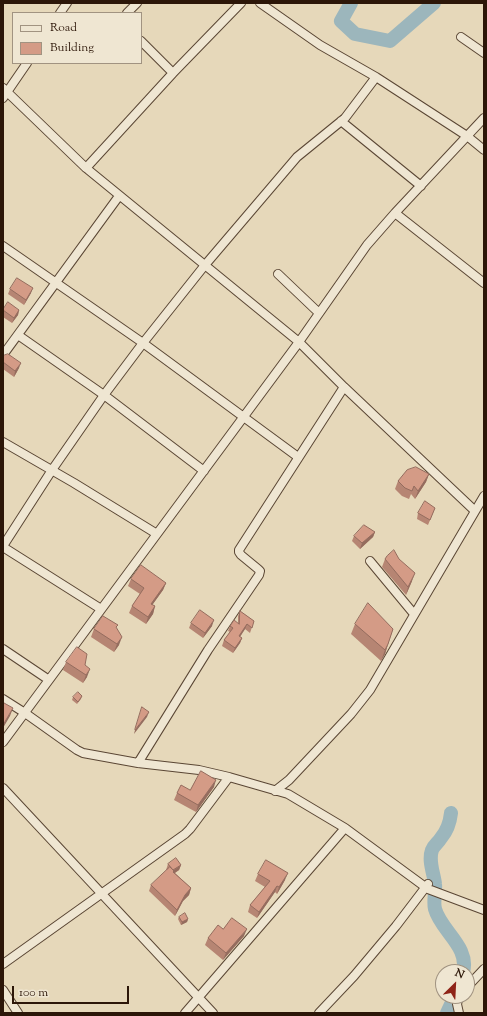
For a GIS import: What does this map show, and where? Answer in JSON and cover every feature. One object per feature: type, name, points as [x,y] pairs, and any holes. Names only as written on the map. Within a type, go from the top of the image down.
[{"type":"street","points":[[61,12],[67,3]]},
{"type":"street","points":[[128,12],[137,3]]},
{"type":"street","points":[[86,168],[241,3]]},
{"type":"street","points":[[260,3],[320,45],[376,77],[467,136],[484,150]]},
{"type":"street","points":[[461,37],[484,53]]},
{"type":"street","points":[[142,42],[174,73]]},
{"type":"street","points":[[26,64],[4,93],[119,196],[299,342],[344,387],[475,511]]},
{"type":"street","points":[[101,609],[3,547],[52,470],[143,343],[205,265],[297,156],[348,115],[376,77]]},
{"type":"street","points":[[3,742],[299,342],[361,252],[395,213],[484,118]]},
{"type":"street","points":[[341,121],[420,186]]},
{"type":"street","points":[[3,355],[119,196]]},
{"type":"street","points":[[395,213],[484,282]]},
{"type":"street","points":[[3,246],[143,343],[298,457]]},
{"type":"street","points":[[278,274],[319,313]]},
{"type":"street","points":[[18,335],[204,470]]},
{"type":"street","points":[[138,763],[208,650],[259,575],[260,571],[241,555],[239,550],[344,387]]},
{"type":"street","points":[[3,442],[157,534]]},
{"type":"street","points":[[274,790],[289,780],[351,714],[370,690],[484,496]]},
{"type":"street","points":[[370,561],[414,614]]},
{"type":"street","points":[[3,649],[49,680]]},
{"type":"street","points":[[3,699],[80,752],[138,763],[190,768],[229,777],[288,794],[345,828],[426,886],[484,910]]},
{"type":"street","points":[[3,964],[185,834],[229,777]]},
{"type":"street","points":[[3,788],[213,1013]]},
{"type":"street","points":[[185,1013],[345,828]]},
{"type":"street","points":[[319,1013],[359,970],[426,886]]},
{"type":"street","points":[[475,979],[484,969]]},
{"type":"street","points":[[3,990],[18,1013]]},
{"type":"building","points":[[17,278],[33,288],[26,300],[10,289]]},
{"type":"building","points":[[8,302],[19,310],[14,318],[3,310]]},
{"type":"building","points":[[8,354],[21,363],[15,371],[3,362],[3,356]]},
{"type":"building","points":[[416,467],[429,474],[418,491],[414,486],[412,491],[405,488],[398,481],[407,470]]},
{"type":"building","points":[[425,501],[435,508],[430,520],[418,513]]},
{"type":"building","points":[[364,525],[375,532],[362,543],[354,536]]},
{"type":"building","points":[[394,550],[399,559],[415,573],[408,587],[385,559]]},
{"type":"building","points":[[141,565],[166,583],[151,604],[155,606],[148,617],[132,606],[144,588],[131,579]]},
{"type":"building","points":[[368,603],[393,629],[385,650],[355,624]]},
{"type":"building","points":[[200,610],[214,620],[205,633],[191,623]]},
{"type":"building","points":[[240,611],[254,621],[252,628],[247,624],[239,636],[242,638],[235,648],[224,640],[233,628],[230,626],[234,620],[239,624]]},
{"type":"building","points":[[103,616],[118,625],[116,627],[122,637],[117,644],[94,629]]},
{"type":"building","points":[[77,647],[87,654],[85,665],[90,669],[86,675],[66,662]]},
{"type":"building","points":[[78,692],[82,696],[78,702],[73,697]]},
{"type":"building","points":[[4,703],[13,708],[3,725],[3,705]]},
{"type":"building","points":[[142,707],[149,712],[135,730],[135,729]]},
{"type":"building","points":[[201,771],[216,780],[198,805],[177,793],[181,785],[190,790]]},
{"type":"building","points":[[176,858],[181,865],[173,870],[168,864]]},
{"type":"building","points":[[266,860],[288,873],[259,912],[250,905],[270,881],[258,874]]},
{"type":"building","points":[[170,867],[174,871],[173,872],[191,888],[185,895],[177,910],[151,885]]},
{"type":"building","points":[[185,913],[188,919],[182,922],[179,917]]},
{"type":"building","points":[[232,918],[247,929],[226,953],[208,938],[218,925],[223,929]]},
{"type":"waterway","points":[[351,3],[341,21],[355,34],[390,41],[434,3]]},
{"type":"waterway","points":[[451,813],[447,829],[432,850],[431,854],[435,884],[434,903],[438,917],[459,947],[464,964]]},
{"type":"waterway","points":[[447,1013],[451,1004]]}]
